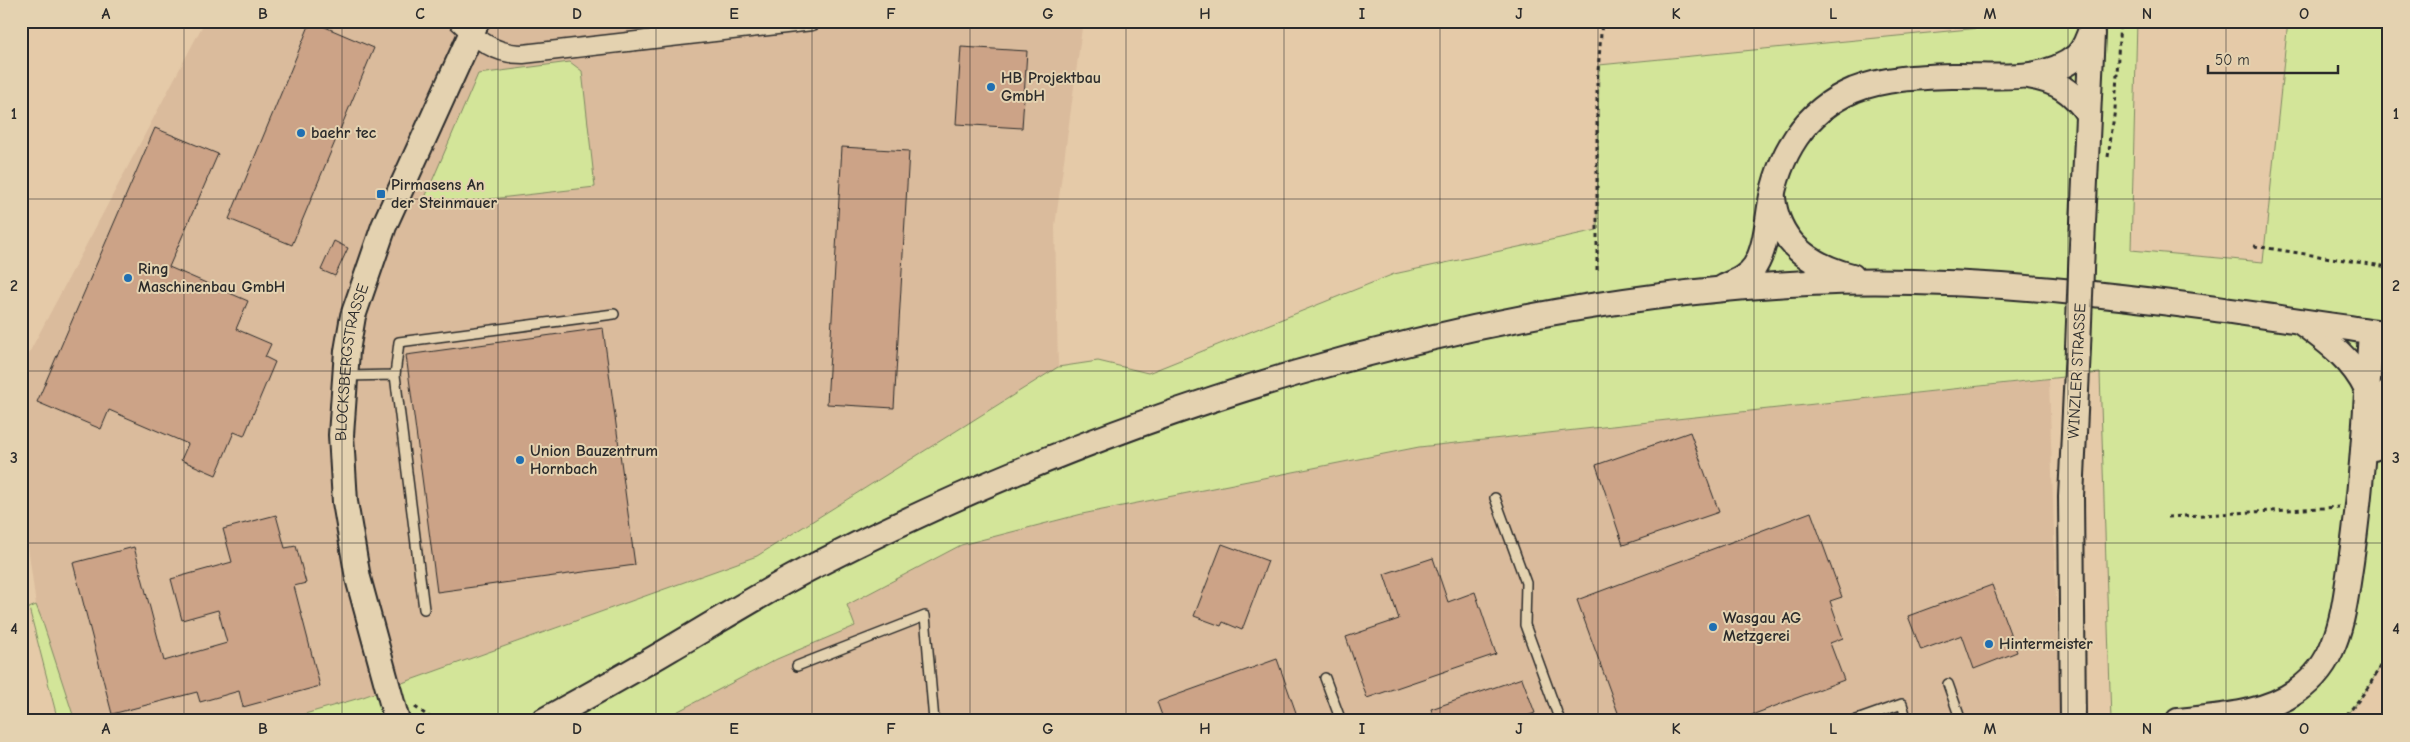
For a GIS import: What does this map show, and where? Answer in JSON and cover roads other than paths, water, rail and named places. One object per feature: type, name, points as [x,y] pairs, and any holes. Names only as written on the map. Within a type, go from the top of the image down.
[{"type":"main road","points":[[1719,290],[1748,274],[1755,266],[1765,235],[1772,192],[1783,158],[1795,137],[1822,108],[1855,90],[1878,83],[1910,78],[2026,75],[2048,71],[2077,55],[2084,47],[2092,24]]},
{"type":"main road","name":"WINZLER STRASSE","points":[[2073,721],[2071,498],[2092,24]]},
{"type":"main road","name":"BLOCKSBERGSTRASSE","points":[[397,721],[358,578],[345,502],[340,435],[344,376],[353,316],[384,226],[469,25]]},
{"type":"main road","points":[[2026,75],[2058,83],[2079,100],[2088,114]]},
{"type":"main road","points":[[1772,192],[1774,207],[1780,224],[1791,241],[1810,261],[1835,272],[1901,283]]},
{"type":"main road","points":[[543,721],[809,568],[964,495],[1127,429],[1225,396],[1407,345],[1566,310],[1719,290],[1811,283],[1901,283],[2023,287],[2098,295],[2380,333],[2378,390],[2344,603],[2334,643],[2318,672],[2298,690],[2272,704],[2246,712],[2178,721]]},
{"type":"main road","points":[[2298,321],[2343,356],[2378,390]]},
{"type":"main road","points":[[568,721],[664,653]]},
{"type":"street","points":[[469,25],[495,50],[523,54],[812,21]]},
{"type":"lane","points":[[424,610],[395,375],[399,342],[614,314]]},
{"type":"lane","points":[[344,376],[395,375]]},
{"type":"lane","points":[[1495,498],[1526,583],[1525,625],[1560,721]]},
{"type":"lane","points":[[797,666],[925,616],[934,721]]},
{"type":"lane","points":[[1325,678],[1341,721]]},
{"type":"lane","points":[[1948,684],[1961,721]]},
{"type":"lane","points":[[1854,721],[1902,704],[1907,721]]},
{"type":"place","name":"HB Projektbau GmbH","points":[[991,87]]},
{"type":"place","name":"baehr tec","points":[[301,133]]},
{"type":"place","name":"Pirmasens An der Steinmauer","points":[[381,194]]},
{"type":"place","name":"Ring Maschinenbau GmbH","points":[[128,278]]},
{"type":"place","name":"Union Bauzentrum Hornbach","points":[[520,460]]},
{"type":"place","name":"Wasgau AG Metzgerei","points":[[1713,627]]},
{"type":"place","name":"Hintermeister","points":[[1989,644]]}]
